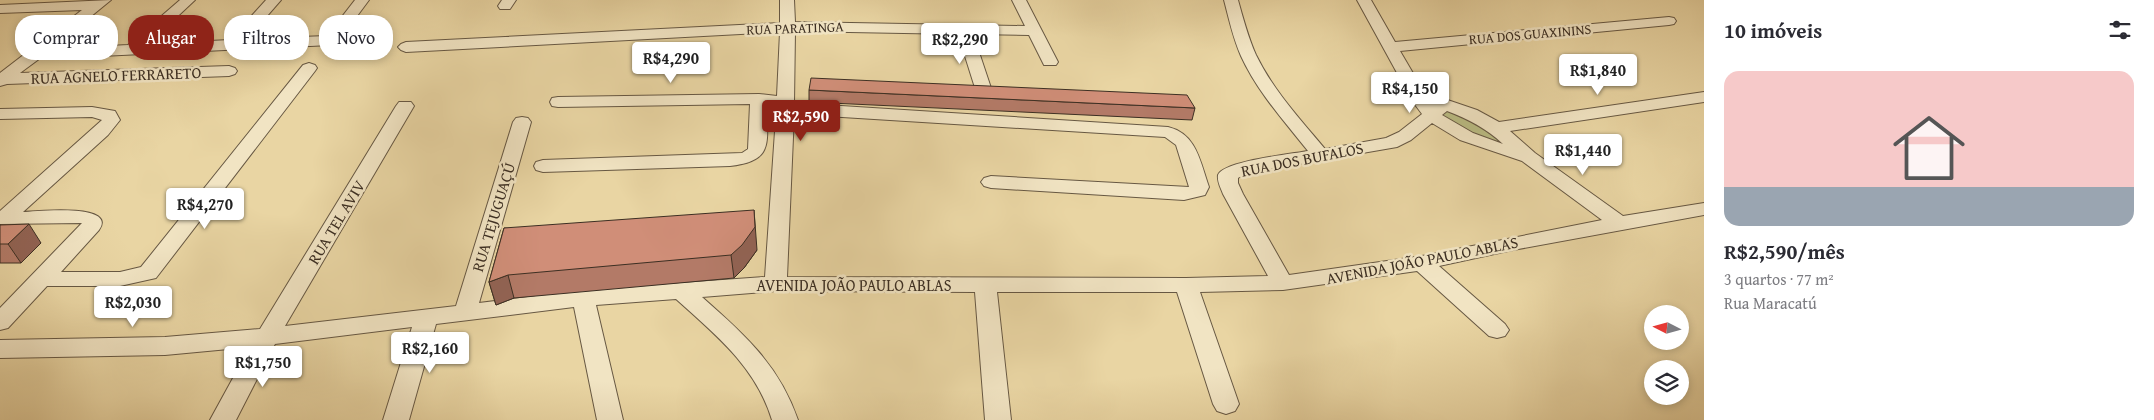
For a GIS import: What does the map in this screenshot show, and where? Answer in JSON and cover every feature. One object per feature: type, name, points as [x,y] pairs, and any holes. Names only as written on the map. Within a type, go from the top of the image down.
[{"type":"street","points":[[171,15],[188,0]]},
{"type":"street","points":[[261,15],[274,0]]},
{"type":"street","points":[[350,15],[362,0]]},
{"type":"street","points":[[776,284],[784,178],[788,28],[786,0]]},
{"type":"street","points":[[1019,0],[1050,62]]},
{"type":"street","points":[[1231,0],[1252,61],[1272,94],[1320,155]]},
{"type":"street","points":[[1364,0],[1419,96],[1437,109],[1457,131],[1528,157]]},
{"type":"street","points":[[0,9],[101,2]]},
{"type":"street","points":[[84,15],[101,2]]},
{"type":"street","name":"RUA DOS GUAXININS","points":[[1391,47],[1669,21]]},
{"type":"street","name":"RUA PARATINGA","points":[[406,47],[854,26],[1035,31]]},
{"type":"street","points":[[964,29],[984,91]]},
{"type":"street","points":[[1,80],[27,60]]},
{"type":"street","points":[[42,279],[120,279],[148,273],[309,68]]},
{"type":"street","name":"RUA AGNELO FERRARETO","points":[[1,80],[229,71]]},
{"type":"street","points":[[1496,128],[1704,97]]},
{"type":"street","points":[[543,166],[730,160],[749,157],[755,154],[757,149],[759,99]]},
{"type":"street","points":[[558,102],[759,99],[785,103],[1168,132],[1176,135],[1184,143],[1199,187],[1198,191],[1184,194],[991,182]]},
{"type":"street","name":"RUA TEL AVIV","points":[[223,420],[267,337],[405,106]]},
{"type":"street","points":[[1437,109],[1471,114],[1496,128],[1528,157],[1619,222]]},
{"type":"street","name":"RUA DOS BUFALOS","points":[[1283,283],[1233,194],[1228,183],[1228,175],[1242,168],[1391,142],[1405,136],[1437,109]]},
{"type":"street","points":[[0,114],[92,112],[109,115],[111,120],[102,131],[2,218]]},
{"type":"street","name":"RUA TEJUGUAÇÚ","points":[[465,312],[522,122]]},
{"type":"street","name":"AVENIDA JOÃO PAULO ABLAS","points":[[0,349],[165,346],[267,337],[583,298],[776,284],[1186,285],[1283,283],[1422,263],[1619,222],[1704,209]]},
{"type":"street","points":[[0,322],[92,226],[92,220],[84,217],[2,218]]},
{"type":"street","points":[[1422,263],[1497,330]]},
{"type":"street","points":[[985,285],[998,420]]},
{"type":"street","points":[[1186,285],[1226,404]]},
{"type":"street","points":[[680,290],[756,361],[782,408],[785,420]]},
{"type":"street","points":[[583,298],[610,420]]},
{"type":"street","points":[[396,420],[427,316]]},
{"type":"green space","points":[[1446,111],[1462,113],[1502,139],[1495,142],[1466,130],[1442,117],[1442,113]]},
{"type":"building","points":[[811,78],[1187,95],[1195,108],[809,90]]},
{"type":"building","points":[[754,210],[755,227],[742,245],[731,255],[508,275],[489,282],[504,228]]},
{"type":"building","points":[[29,224],[8,244],[0,244],[0,225]]}]
